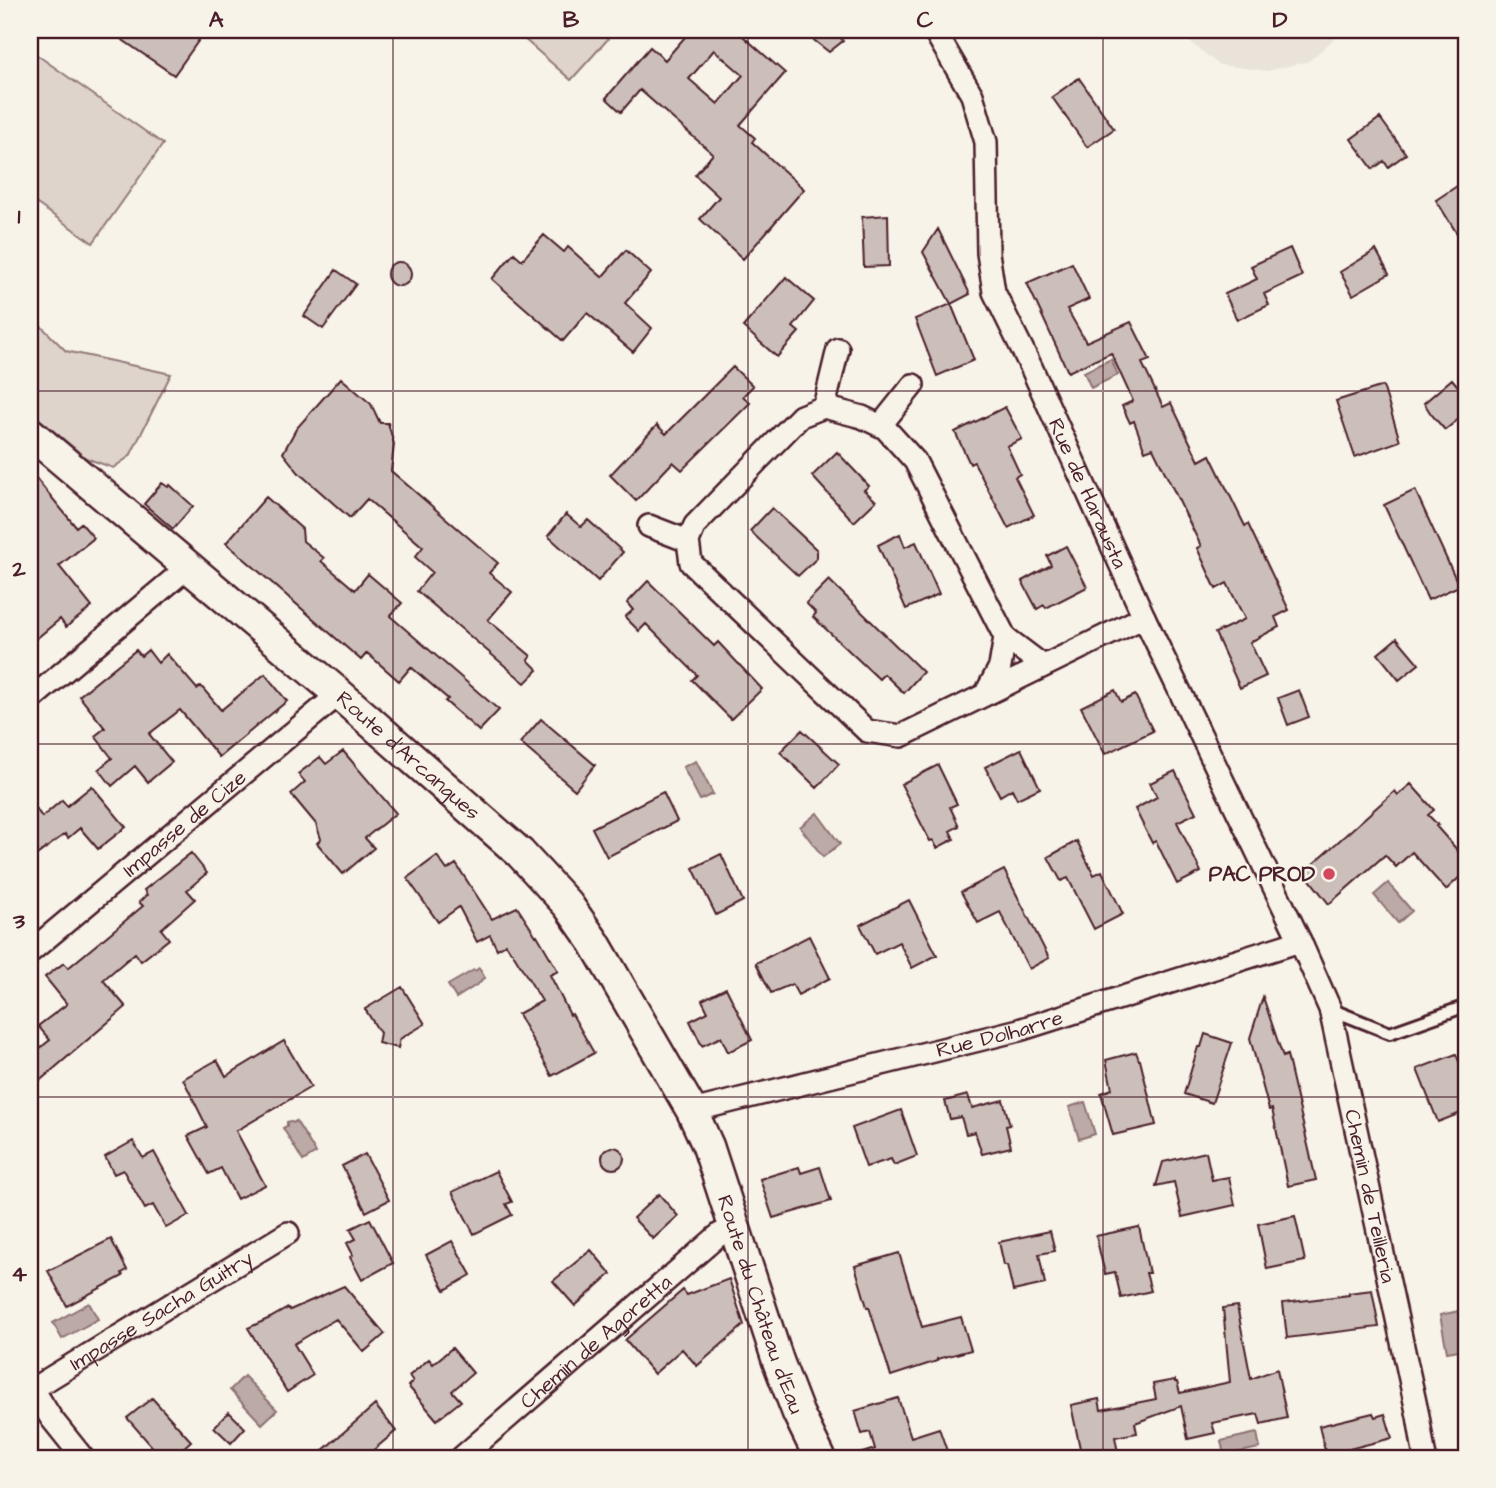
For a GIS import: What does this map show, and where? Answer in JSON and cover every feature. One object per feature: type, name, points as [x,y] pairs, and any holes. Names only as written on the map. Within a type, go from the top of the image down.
[{"type":"street","name":"Rue de Harausta","points":[[934,30],[972,95],[986,142],[988,253],[994,292],[1143,617],[1300,941]]},
{"type":"street","points":[[824,407],[838,349]]},
{"type":"street","points":[[881,425],[913,385]]},
{"type":"street","points":[[1042,665],[1005,637],[915,461],[886,428],[862,417],[824,407],[801,416],[695,525],[688,541],[691,562],[867,731],[901,736],[1143,617]]},
{"type":"street","name":"Route d'Arcangues","points":[[32,439],[339,694],[520,853],[568,905],[594,942],[692,1111],[708,1146]]},
{"type":"street","points":[[649,526],[688,541]]},
{"type":"street","points":[[30,700],[188,567]]},
{"type":"street","points":[[986,693],[999,667],[1005,637]]},
{"type":"street","name":"Impasse de Cize","points":[[30,952],[339,694]]},
{"type":"street","name":"Chemin de Teilleria","points":[[1300,941],[1330,1009],[1425,1458]]},
{"type":"street","name":"Rue Dolharre","points":[[692,1111],[1018,1030],[1300,941]]},
{"type":"street","name":"Route du Château d'Eau","points":[[708,1146],[778,1361],[798,1413],[821,1458]]},
{"type":"street","name":"Chemin de Agoretta","points":[[461,1458],[720,1234],[736,1229]]},
{"type":"street","name":"Impasse Sacha Guitry","points":[[32,1386],[288,1233]]},
{"type":"street","points":[[32,1386],[51,1418],[83,1458]]},
{"type":"lane","points":[[1330,1009],[1390,1033],[1466,1006]]},
{"type":"shaded area","points":[[514,30],[598,30],[608,39],[571,80]]},
{"type":"shaded area","points":[[1175,30],[1344,30],[1309,61],[1267,71],[1219,65]]},
{"type":"shaded area","points":[[30,50],[163,144],[93,243],[30,199]]},
{"type":"shaded area","points":[[30,315],[66,351],[171,374],[130,456],[113,468],[86,458],[30,411]]},
{"type":"shaded area","points":[[1111,359],[1118,375],[1091,388],[1084,372]]},
{"type":"shaded area","points":[[696,761],[713,794],[700,800],[683,767]]},
{"type":"shaded area","points":[[817,813],[840,844],[823,857],[800,827]]},
{"type":"shaded area","points":[[1388,883],[1412,911],[1398,923],[1374,895]]},
{"type":"shaded area","points":[[479,968],[485,978],[456,998],[448,985]]},
{"type":"shaded area","points":[[1085,1102],[1095,1134],[1079,1139],[1069,1107]]},
{"type":"shaded area","points":[[290,1121],[296,1121],[316,1153],[303,1161],[283,1128]]},
{"type":"shaded area","points":[[89,1303],[98,1319],[62,1339],[53,1323]]},
{"type":"shaded area","points":[[1459,1311],[1465,1349],[1447,1352],[1440,1315]]},
{"type":"shaded area","points":[[244,1376],[277,1410],[262,1424],[230,1390]]},
{"type":"shaded area","points":[[1257,1433],[1260,1448],[1224,1455],[1221,1441]]},
{"type":"building","points":[[108,30],[206,30],[174,75]]},
{"type":"building","points":[[691,30],[736,30],[785,73],[740,125],[755,138],[752,142],[804,189],[743,259],[700,219],[719,197],[695,175],[713,154],[640,90],[621,112],[606,98],[650,47],[665,60]],"holes":[[[714,50],[743,75],[718,104],[689,79]]]},
{"type":"building","points":[[801,30],[835,30],[843,41],[829,52]]},
{"type":"building","points":[[1079,78],[1114,129],[1087,147],[1052,97]]},
{"type":"building","points":[[1380,118],[1406,154],[1388,167],[1384,161],[1373,169],[1351,139]]},
{"type":"building","points":[[1466,180],[1466,248],[1436,200]]},
{"type":"building","points":[[888,215],[889,266],[864,267],[862,217]]},
{"type":"building","points":[[938,229],[970,294],[951,304],[923,252]]},
{"type":"building","points":[[544,235],[564,252],[568,247],[602,277],[626,250],[651,273],[625,303],[652,328],[633,352],[587,313],[563,341],[492,279],[514,253],[522,260]]},
{"type":"building","points":[[1290,248],[1302,276],[1264,294],[1269,305],[1237,320],[1225,294],[1257,279],[1251,266]]},
{"type":"building","points":[[1376,250],[1389,274],[1353,295],[1340,272]]},
{"type":"building","points":[[399,262],[407,266],[411,274],[407,282],[399,286],[391,282],[387,274],[391,266]]},
{"type":"building","points":[[1072,263],[1089,299],[1067,309],[1086,342],[1131,322],[1150,360],[1142,363],[1163,407],[1171,403],[1199,461],[1210,455],[1245,526],[1248,524],[1289,610],[1275,617],[1279,627],[1250,642],[1266,676],[1240,688],[1215,633],[1245,619],[1227,583],[1216,589],[1197,548],[1201,546],[1153,448],[1145,451],[1134,421],[1130,423],[1122,406],[1133,401],[1111,353],[1068,372],[1027,283]]},
{"type":"building","points":[[336,270],[356,284],[323,329],[304,316]]},
{"type":"building","points":[[786,277],[814,301],[793,327],[799,332],[777,357],[743,327]]},
{"type":"building","points":[[951,304],[974,360],[937,376],[915,319]]},
{"type":"building","points":[[733,367],[753,386],[743,396],[750,403],[682,470],[673,462],[636,501],[610,475],[657,425],[666,434]]},
{"type":"building","points":[[341,378],[371,404],[380,423],[388,423],[394,444],[391,471],[498,563],[489,573],[512,592],[488,620],[531,656],[528,660],[538,670],[525,683],[417,591],[432,572],[415,557],[423,547],[367,499],[350,518],[299,473],[283,453],[296,429]]},
{"type":"building","points":[[1452,379],[1466,396],[1466,413],[1445,430],[1424,403]]},
{"type":"building","points":[[1383,386],[1400,441],[1355,457],[1336,401]]},
{"type":"building","points":[[1005,407],[1022,439],[1007,446],[1020,474],[1015,477],[1034,515],[1008,528],[974,462],[970,464],[955,432]]},
{"type":"building","points":[[837,452],[869,486],[864,490],[876,501],[854,522],[812,476]]},
{"type":"building","points":[[30,471],[76,527],[81,523],[94,538],[59,566],[92,607],[66,627],[60,619],[30,644]]},
{"type":"building","points":[[162,483],[168,487],[170,485],[193,506],[173,529],[144,504]]},
{"type":"building","points":[[1415,490],[1459,586],[1428,600],[1384,505]]},
{"type":"building","points":[[266,497],[302,529],[303,541],[324,558],[321,561],[355,590],[368,574],[402,603],[390,616],[499,710],[479,731],[411,667],[399,681],[367,653],[361,660],[226,543]]},
{"type":"building","points":[[772,508],[817,550],[817,558],[798,576],[750,531]]},
{"type":"building","points":[[566,514],[581,527],[588,520],[623,552],[598,581],[548,536]]},
{"type":"building","points":[[900,534],[905,547],[916,542],[939,594],[906,609],[878,545]]},
{"type":"building","points":[[1066,546],[1087,587],[1046,608],[1044,605],[1037,609],[1022,581],[1051,565],[1047,556]]},
{"type":"building","points":[[829,580],[923,672],[904,693],[884,674],[879,679],[813,617],[816,613],[806,603]]},
{"type":"building","points":[[648,581],[714,646],[718,642],[762,689],[731,719],[692,680],[697,675],[646,624],[639,631],[625,617],[633,610],[627,603]]},
{"type":"building","points":[[1397,638],[1419,664],[1399,680],[1378,654]]},
{"type":"building","points":[[136,650],[141,656],[148,650],[158,663],[167,654],[197,689],[201,686],[221,710],[265,674],[287,701],[219,757],[180,710],[149,734],[172,762],[148,782],[135,766],[112,786],[99,769],[112,758],[95,736],[105,728],[79,696]]},
{"type":"building","points":[[1115,690],[1121,702],[1135,695],[1153,731],[1105,754],[1081,707]]},
{"type":"building","points":[[1299,690],[1309,717],[1288,725],[1278,698]]},
{"type":"building","points":[[541,719],[595,765],[575,790],[520,743]]},
{"type":"building","points":[[802,730],[839,764],[817,788],[780,752]]},
{"type":"building","points":[[1021,749],[1040,788],[1017,799],[1012,789],[1000,796],[985,767]]},
{"type":"building","points":[[343,751],[396,813],[365,838],[374,848],[343,874],[317,843],[321,839],[316,824],[291,794],[305,782],[298,774],[320,757],[326,764]]},
{"type":"building","points":[[938,765],[957,804],[950,807],[959,826],[950,831],[954,839],[937,848],[933,840],[930,841],[901,784]]},
{"type":"building","points":[[1175,771],[1196,813],[1177,822],[1201,872],[1177,884],[1156,841],[1152,843],[1135,809],[1157,797],[1150,783]]},
{"type":"building","points":[[1411,784],[1434,810],[1428,815],[1466,860],[1466,871],[1446,890],[1412,852],[1396,867],[1385,855],[1329,904],[1304,872],[1395,791],[1398,795]]},
{"type":"building","points":[[92,786],[126,827],[98,849],[80,828],[68,838],[65,834],[30,860],[30,800],[42,817],[62,800],[67,806]]},
{"type":"building","points":[[663,792],[677,821],[607,857],[592,828]]},
{"type":"building","points":[[1077,841],[1094,875],[1102,871],[1123,914],[1094,929],[1068,878],[1061,881],[1048,857]]},
{"type":"building","points":[[191,853],[207,873],[187,890],[195,899],[161,929],[169,939],[141,961],[135,953],[103,980],[126,1007],[30,1089],[30,1056],[50,1040],[38,1026],[67,1004],[45,977],[64,963],[68,968],[143,906],[139,902],[147,895],[144,890]]},
{"type":"building","points":[[721,854],[743,901],[716,915],[693,868]]},
{"type":"building","points":[[437,856],[447,870],[456,864],[492,919],[517,907],[558,971],[550,975],[570,1015],[572,1014],[594,1053],[552,1076],[518,1014],[542,1001],[512,952],[506,944],[497,949],[490,935],[477,942],[459,907],[438,922],[407,878]]},
{"type":"building","points":[[1004,870],[1049,958],[1029,969],[1000,912],[978,923],[961,892]]},
{"type":"building","points":[[909,900],[937,955],[912,968],[899,942],[875,954],[860,925]]},
{"type":"building","points":[[809,936],[830,978],[798,995],[792,984],[771,993],[756,963]]},
{"type":"building","points":[[402,987],[425,1024],[400,1039],[398,1048],[378,1043],[380,1033],[365,1009]]},
{"type":"building","points":[[726,988],[752,1040],[728,1052],[721,1037],[702,1046],[690,1021],[708,1012],[702,1000]]},
{"type":"building","points":[[1263,997],[1283,1057],[1287,1055],[1316,1180],[1288,1186],[1272,1109],[1269,1110],[1250,1038]]},
{"type":"building","points":[[1205,1034],[1232,1043],[1212,1103],[1184,1094],[1198,1047],[1201,1047]]},
{"type":"building","points":[[284,1041],[311,1087],[236,1131],[265,1185],[237,1199],[221,1168],[209,1174],[188,1136],[207,1127],[183,1079],[217,1060],[226,1076]]},
{"type":"building","points":[[1136,1052],[1156,1125],[1113,1135],[1101,1093],[1112,1089],[1106,1060]]},
{"type":"building","points":[[1456,1054],[1466,1079],[1466,1111],[1438,1122],[1417,1069]]},
{"type":"building","points":[[968,1095],[972,1108],[1003,1100],[1010,1125],[1006,1126],[1011,1147],[982,1154],[975,1132],[966,1134],[961,1117],[950,1119],[945,1101]]},
{"type":"building","points":[[901,1110],[917,1156],[894,1165],[891,1159],[866,1167],[852,1128]]},
{"type":"building","points":[[133,1141],[143,1158],[154,1152],[189,1215],[166,1228],[153,1205],[145,1209],[123,1170],[114,1174],[105,1157]]},
{"type":"building","points":[[613,1147],[621,1150],[624,1158],[621,1166],[613,1169],[605,1166],[602,1158],[605,1150]]},
{"type":"building","points":[[1206,1152],[1212,1180],[1229,1177],[1235,1205],[1182,1217],[1174,1182],[1156,1186],[1163,1162]]},
{"type":"building","points":[[365,1154],[389,1200],[366,1212],[342,1166]]},
{"type":"building","points":[[799,1167],[801,1173],[820,1167],[831,1201],[773,1218],[760,1179]]},
{"type":"building","points":[[496,1171],[512,1202],[506,1204],[512,1215],[474,1234],[452,1192]]},
{"type":"building","points":[[659,1194],[678,1216],[653,1239],[633,1218]]},
{"type":"building","points":[[1295,1216],[1305,1261],[1267,1269],[1258,1224]]},
{"type":"building","points":[[370,1219],[393,1263],[362,1280],[350,1257],[353,1255],[347,1243],[356,1239],[350,1229]]},
{"type":"building","points":[[1139,1227],[1151,1291],[1121,1298],[1115,1272],[1105,1274],[1096,1236]]},
{"type":"building","points":[[1050,1231],[1055,1251],[1039,1254],[1045,1284],[1013,1291],[999,1242]]},
{"type":"building","points":[[111,1239],[127,1270],[122,1273],[123,1276],[67,1306],[48,1271]]},
{"type":"building","points":[[452,1241],[471,1275],[445,1290],[426,1255]]},
{"type":"building","points":[[591,1250],[611,1274],[575,1306],[553,1281]]},
{"type":"building","points":[[899,1253],[922,1327],[961,1317],[971,1350],[891,1376],[855,1266]]},
{"type":"building","points":[[729,1279],[744,1325],[697,1366],[682,1349],[654,1374],[625,1340],[683,1290],[687,1295]]},
{"type":"building","points":[[344,1286],[385,1334],[364,1352],[336,1319],[294,1344],[313,1375],[287,1392],[248,1328],[288,1308],[290,1310]]},
{"type":"building","points":[[1372,1290],[1379,1327],[1287,1338],[1283,1303]]},
{"type":"building","points":[[1237,1306],[1251,1379],[1277,1369],[1287,1418],[1261,1424],[1258,1414],[1212,1423],[1215,1433],[1188,1439],[1181,1406],[1135,1423],[1137,1433],[1115,1437],[1119,1458],[1082,1458],[1071,1405],[1099,1399],[1101,1410],[1156,1399],[1153,1384],[1175,1380],[1180,1393],[1230,1382],[1223,1308]]},
{"type":"building","points":[[452,1348],[473,1373],[452,1391],[461,1401],[437,1420],[408,1386],[413,1381],[409,1376],[429,1359],[433,1364]]},
{"type":"building","points":[[152,1398],[191,1441],[172,1458],[162,1458],[127,1418]]},
{"type":"building","points":[[898,1398],[911,1437],[939,1428],[947,1451],[923,1458],[860,1458],[859,1454],[875,1449],[870,1432],[862,1434],[855,1411]]},
{"type":"building","points":[[375,1405],[396,1431],[364,1458],[314,1458]]},
{"type":"building","points":[[229,1412],[245,1428],[231,1443],[214,1427]]},
{"type":"building","points":[[1373,1413],[1375,1417],[1385,1414],[1392,1438],[1326,1455],[1319,1426]]},
{"type":"place","name":"PAC PROD","points":[[1329,874]]}]
